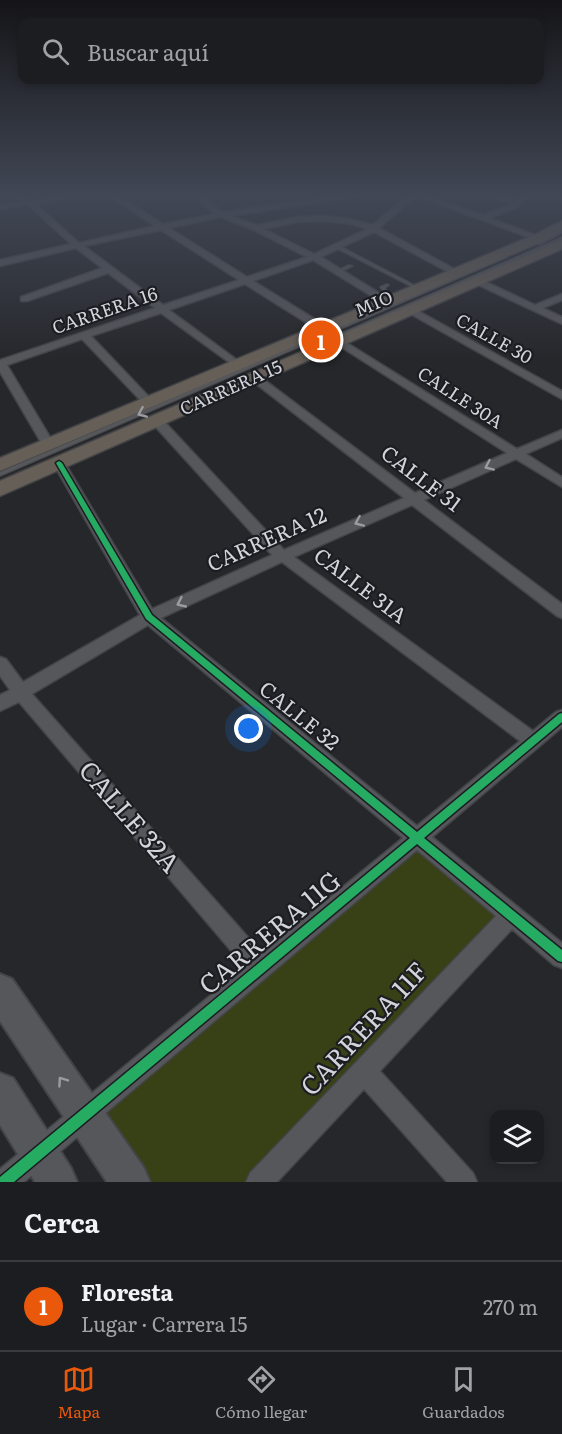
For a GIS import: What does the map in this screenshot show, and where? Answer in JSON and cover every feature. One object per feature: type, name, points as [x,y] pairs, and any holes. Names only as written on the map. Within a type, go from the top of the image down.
[{"type":"main road","name":"CARRERA 15","points":[[0,465],[322,328],[386,293],[418,288],[506,251]]},
{"type":"main road","name":"CARRERA 15","points":[[0,489],[546,251]]},
{"type":"main road","points":[[0,992],[130,1182]]},
{"type":"main road","points":[[0,1091],[48,1167]]},
{"type":"street","points":[[0,254],[3,262],[54,251]]},
{"type":"street","points":[[85,251],[237,365]]},
{"type":"street","points":[[198,251],[322,328]]},
{"type":"street","points":[[302,251],[371,292],[386,293]]},
{"type":"street","name":"CARRERA 16","points":[[0,364],[246,281],[326,251]]},
{"type":"street","points":[[415,251],[455,272]]},
{"type":"street","points":[[24,298],[109,270]]},
{"type":"street","points":[[477,282],[562,321]]},
{"type":"street","points":[[535,308],[562,297]]},
{"type":"street","name":"CALLE 30","points":[[410,310],[562,396]]},
{"type":"street","points":[[84,335],[148,402]]},
{"type":"street","name":"CALLE 30A","points":[[339,341],[562,483]]},
{"type":"street","points":[[0,364],[48,444]]},
{"type":"street","name":"CALLE 31","points":[[255,378],[562,612]]},
{"type":"street","name":"CALLE 31A","points":[[156,421],[275,550],[532,740]]},
{"type":"street","name":"CARRERA 12","points":[[0,704],[149,617],[562,434]]},
{"type":"street","name":"CALLE 32","points":[[59,463],[149,617],[562,957]]},
{"type":"street","name":"CALLE 32A","points":[[0,664],[20,692],[260,968]]},
{"type":"street","name":"CARRERA 11G","points":[[4,1182],[48,1167],[85,1115],[562,717]]},
{"type":"street","name":"CARRERA 11F","points":[[259,1182],[511,915]]},
{"type":"street","points":[[364,1071],[464,1182]]},
{"type":"lane","points":[[345,251],[418,288]]},
{"type":"lane","name":"MIO","points":[[0,474],[515,251]]},
{"type":"lane","name":"MIO","points":[[0,483],[532,251]]},
{"type":"lane","points":[[338,271],[351,267]]},
{"type":"lane","points":[[395,282],[401,279]]},
{"type":"lane","points":[[371,292],[386,293]]},
{"type":"green space","points":[[418,837],[511,915],[259,1182],[130,1182],[85,1115]]},
{"type":"cycle path","points":[[59,463],[149,617],[562,957]]},
{"type":"cycle path","points":[[4,1182],[562,717]]},
{"type":"place","name":"Floresta","points":[[321,340]]}]
